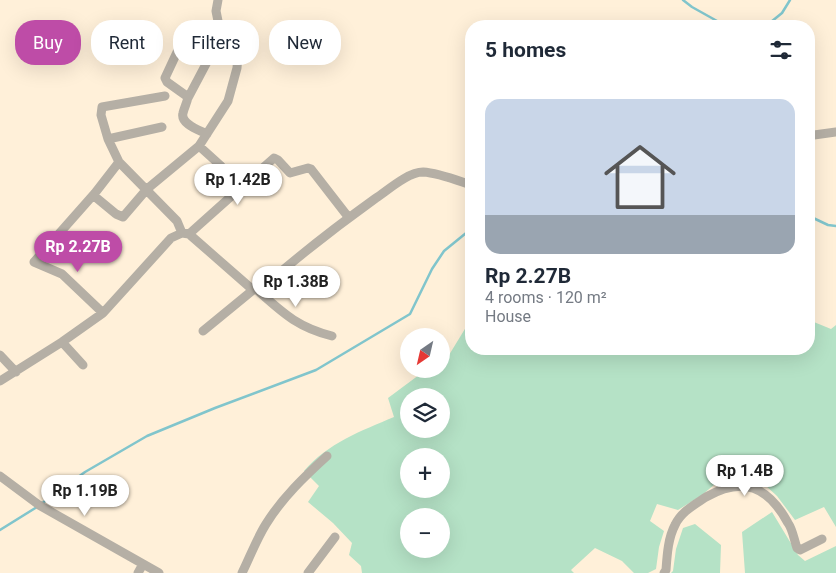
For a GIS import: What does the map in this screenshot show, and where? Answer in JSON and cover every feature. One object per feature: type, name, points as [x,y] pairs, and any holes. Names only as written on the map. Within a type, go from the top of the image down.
[{"type":"street","points":[[217,20],[218,0]]},
{"type":"street","points":[[173,60],[164,78],[188,98]]},
{"type":"street","points":[[205,65],[188,98],[182,115],[186,123],[207,134]]},
{"type":"street","points":[[93,195],[116,214],[123,217],[147,189],[199,146],[228,100],[238,65]]},
{"type":"street","points":[[165,96],[102,107],[101,115],[108,139],[119,162],[177,220],[185,234],[285,315],[306,328],[332,336]]},
{"type":"street","points":[[108,139],[162,127]]},
{"type":"street","points":[[815,135],[836,132]]},
{"type":"street","points":[[199,146],[213,158],[240,188]]},
{"type":"street","points":[[0,381],[62,342],[103,313],[171,238],[185,234],[274,158],[290,173],[310,169],[348,218]]},
{"type":"street","points":[[103,313],[62,274],[34,262],[93,195],[119,162]]},
{"type":"street","points":[[203,331],[255,290],[264,286],[317,241],[399,182],[422,172],[465,183]]},
{"type":"street","points":[[62,342],[83,365]]},
{"type":"street","points":[[0,355],[16,372]]},
{"type":"street","points":[[242,573],[266,524],[280,504],[291,490],[328,456]]},
{"type":"street","points":[[0,476],[39,505],[159,573]]},
{"type":"street","points":[[664,573],[671,535],[679,517],[692,506],[726,487],[748,485],[767,497],[782,512],[789,524],[797,548],[802,550],[822,539]]},
{"type":"street","points":[[308,573],[335,537]]},
{"type":"street","points":[[138,573],[143,564]]},
{"type":"green space","points":[[815,322],[831,329],[836,325],[836,527],[824,507],[795,520],[777,496],[765,485],[752,478],[738,479],[715,484],[702,495],[678,510],[657,504],[650,521],[664,531],[659,547],[656,569],[648,573],[634,573],[622,561],[595,548],[571,570],[574,573],[362,573],[361,566],[349,555],[352,543],[333,523],[308,502],[319,486],[304,471],[313,461],[334,445],[394,417],[388,398],[400,389],[400,438],[450,438],[450,388],[401,388],[415,378],[450,378],[450,353],[465,329],[465,355],[815,355]]},
{"type":"green space","points":[[772,512],[798,555],[805,561],[836,546],[836,573],[745,573],[742,532]]},
{"type":"green space","points":[[695,524],[721,545],[720,573],[671,573],[683,528]]},
{"type":"waterway","points":[[683,0],[715,20]]},
{"type":"waterway","points":[[773,20],[782,13],[790,0]]},
{"type":"waterway","points":[[815,219],[828,225],[836,226]]},
{"type":"waterway","points":[[41,504],[85,472],[147,436],[316,370],[410,314],[432,269],[444,251],[465,234]]},
{"type":"waterway","points":[[0,530],[37,507]]}]
